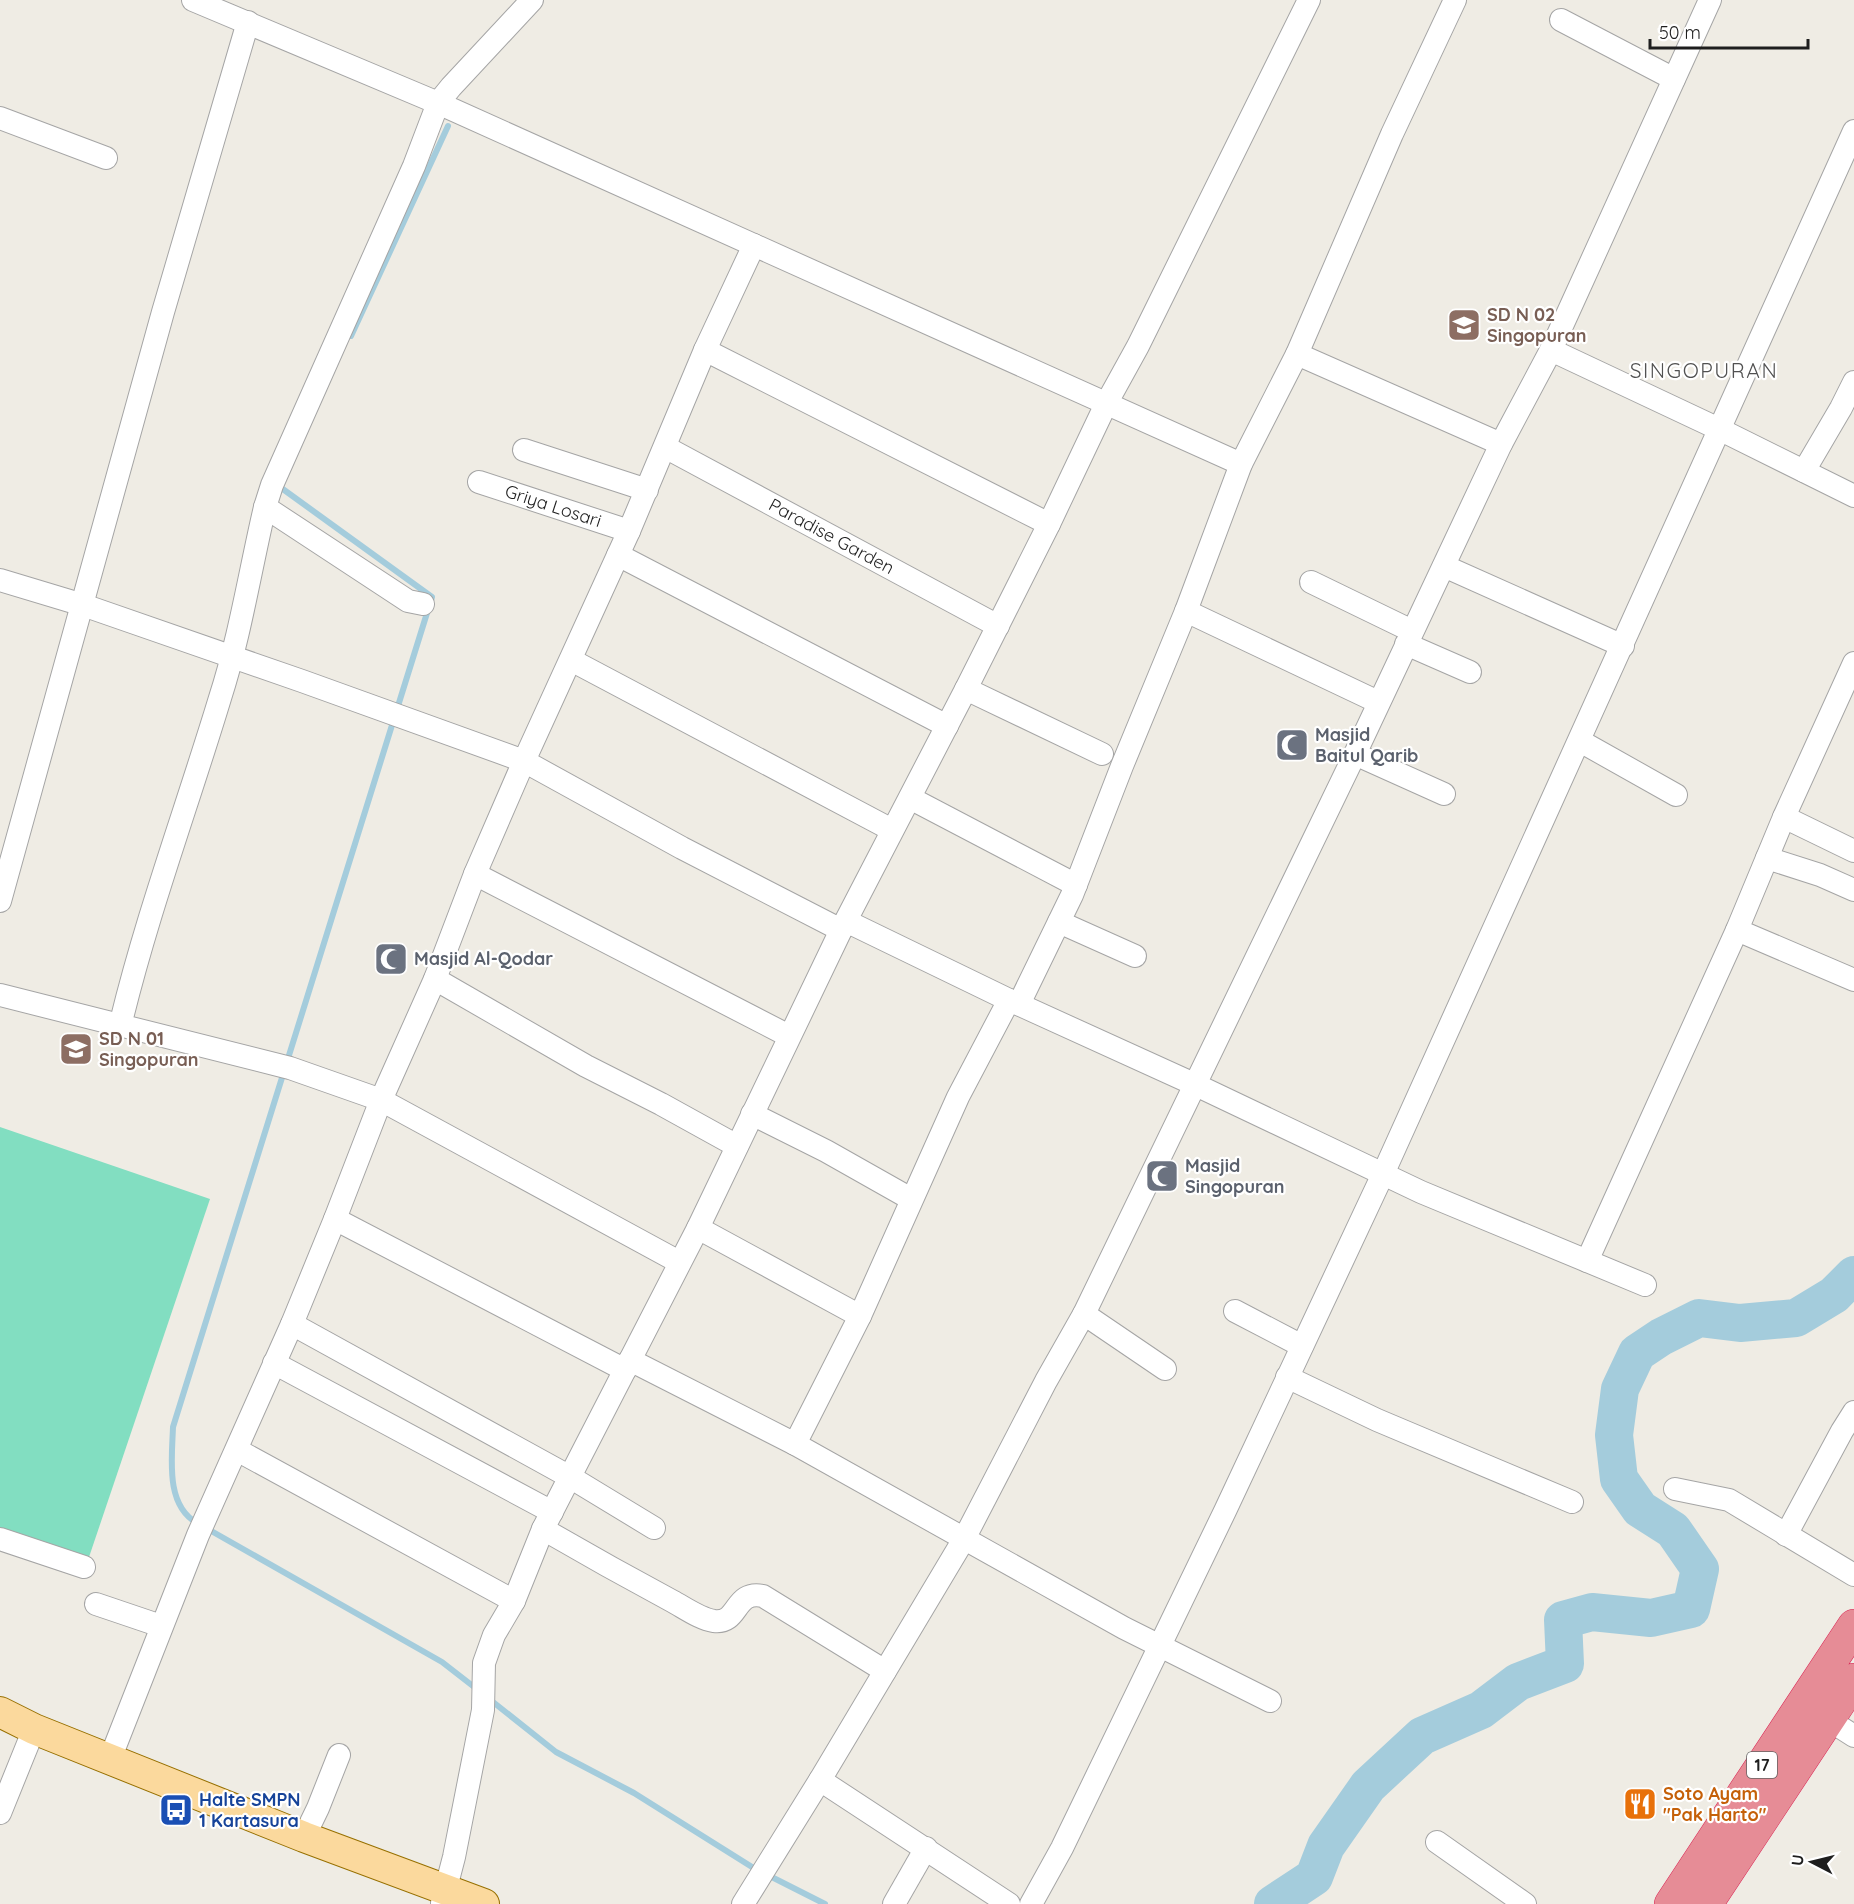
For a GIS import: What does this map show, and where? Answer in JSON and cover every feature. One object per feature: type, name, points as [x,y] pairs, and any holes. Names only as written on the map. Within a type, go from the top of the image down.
[{"type":"highway","name":"17","points":[[1672,1903],[1854,1626]]},
{"type":"highway","name":"17","points":[[1706,1904],[1841,1728],[1854,1680]]},
{"type":"main road","points":[[0,1712],[34,1729],[304,1837],[443,1897],[484,1904]]},
{"type":"street","points":[[194,0],[438,103],[1241,464]]},
{"type":"street","points":[[120,1026],[144,933],[232,657],[272,485],[414,166],[438,103],[532,0]]},
{"type":"street","points":[[443,1897],[454,1857],[483,1693],[484,1664],[494,1635],[514,1601],[548,1520],[698,1228],[843,925],[998,626],[1106,404],[1138,346],[1310,0]]},
{"type":"street","points":[[795,1444],[860,1316],[958,1097],[1059,922],[1076,885],[1186,611],[1241,464],[1297,354],[1392,134],[1455,0]]},
{"type":"street","points":[[743,1904],[964,1539],[1046,1381],[1084,1314],[1355,754],[1501,444],[1551,350],[1710,0]]},
{"type":"street","points":[[1561,20],[1674,79]]},
{"type":"street","points":[[0,901],[164,312],[248,22]]},
{"type":"street","points":[[0,118],[106,158]]},
{"type":"street","points":[[1031,1904],[1062,1848],[1225,1511],[1383,1174],[1721,430],[1854,131]]},
{"type":"street","points":[[110,1759],[201,1528],[292,1324],[381,1100],[435,978],[475,874],[647,490],[705,350],[754,245]]},
{"type":"street","points":[[705,350],[1049,524]]},
{"type":"street","points":[[1551,350],[1854,496]]},
{"type":"street","points":[[1297,354],[1501,444]]},
{"type":"street","points":[[1804,471],[1854,382]]},
{"type":"street","name":"Paradise Garden","points":[[665,447],[998,626]]},
{"type":"street","points":[[524,450],[647,490]]},
{"type":"street","name":"Griya Losari","points":[[479,482],[629,531]]},
{"type":"street","points":[[266,507],[408,601],[423,604]]},
{"type":"street","points":[[618,555],[947,726]]},
{"type":"street","points":[[1444,566],[1623,646]]},
{"type":"street","points":[[0,580],[83,605],[524,761],[682,848],[843,925],[1196,1084],[1421,1192],[1645,1285]]},
{"type":"street","points":[[1311,582],[1470,672]]},
{"type":"street","points":[[1186,611],[1378,702]]},
{"type":"street","points":[[571,660],[892,830]]},
{"type":"street","points":[[1587,1261],[1737,930],[1784,817],[1854,663]]},
{"type":"street","points":[[966,689],[1102,754]]},
{"type":"street","points":[[1580,741],[1676,795]]},
{"type":"street","points":[[1355,754],[1444,794]]},
{"type":"street","points":[[910,798],[1076,885]]},
{"type":"street","points":[[1784,817],[1854,851]]},
{"type":"street","points":[[1767,858],[1820,875],[1854,891]]},
{"type":"street","points":[[475,874],[789,1036]]},
{"type":"street","points":[[1059,922],[1135,956]]},
{"type":"street","points":[[1737,930],[1854,980]]},
{"type":"street","points":[[435,978],[586,1066],[737,1146]]},
{"type":"street","points":[[0,994],[279,1066],[381,1100],[679,1262]]},
{"type":"street","points":[[752,1114],[826,1151],[911,1199]]},
{"type":"street","points":[[335,1219],[627,1365],[795,1444],[1158,1646],[1270,1701]]},
{"type":"street","points":[[698,1228],[860,1316]]},
{"type":"street","points":[[1235,1311],[1302,1346]]},
{"type":"street","points":[[1084,1314],[1165,1369]]},
{"type":"street","points":[[292,1324],[570,1477],[654,1528]]},
{"type":"street","points":[[274,1363],[548,1520],[630,1579],[709,1620],[725,1620],[731,1617],[741,1600],[748,1596],[763,1596],[885,1671]]},
{"type":"street","points":[[1287,1377],[1377,1420],[1572,1502]]},
{"type":"street","points":[[1786,1535],[1854,1413]]},
{"type":"street","points":[[237,1450],[514,1601]]},
{"type":"street","points":[[1675,1489],[1729,1500],[1854,1575]]},
{"type":"street","points":[[0,1539],[84,1568]]},
{"type":"street","points":[[96,1604],[161,1626]]},
{"type":"street","points":[[0,1813],[34,1729]]},
{"type":"street","points":[[304,1837],[339,1755]]},
{"type":"street","points":[[820,1780],[1009,1904]]},
{"type":"street","points":[[1437,1842],[1525,1904]]},
{"type":"street","points":[[894,1904],[926,1848]]},
{"type":"green space","points":[[0,1127],[210,1199],[87,1563],[0,1534]]},
{"type":"waterway","points":[[351,336],[448,126]]},
{"type":"waterway","points":[[197,1523],[187,1515],[175,1493],[172,1466],[173,1427],[432,597],[280,487],[282,484]]},
{"type":"waterway","points":[[1273,1904],[1314,1877],[1326,1846],[1368,1786],[1422,1736],[1481,1710],[1518,1682],[1565,1664],[1563,1620],[1592,1612],[1651,1618],[1691,1609],[1700,1569],[1673,1530],[1640,1509],[1619,1479],[1614,1435],[1620,1389],[1637,1353],[1661,1337],[1699,1318],[1740,1323],[1796,1318],[1834,1295],[1854,1275]]},
{"type":"waterway","points":[[206,1528],[442,1662],[478,1690]]},
{"type":"waterway","points":[[488,1698],[556,1752],[634,1793],[752,1867],[825,1904]]},
{"type":"place","name":"SD N 02 Singopuran","points":[[1464,325]]},
{"type":"place","name":"Masjid Baitul Qarib","points":[[1292,745]]},
{"type":"place","name":"Masjid Al-Qodar","points":[[391,959]]},
{"type":"place","name":"SD N 01 Singopuran","points":[[76,1049]]},
{"type":"place","name":"Masjid Singopuran","points":[[1162,1176]]},
{"type":"place","name":"Soto Ayam \"Pak Harto\"","points":[[1640,1804]]},
{"type":"place","name":"Halte SMPN 1 Kartasura","points":[[176,1810]]},
{"type":"district","name":"SINGOPURAN","points":[[1704,371]]}]
